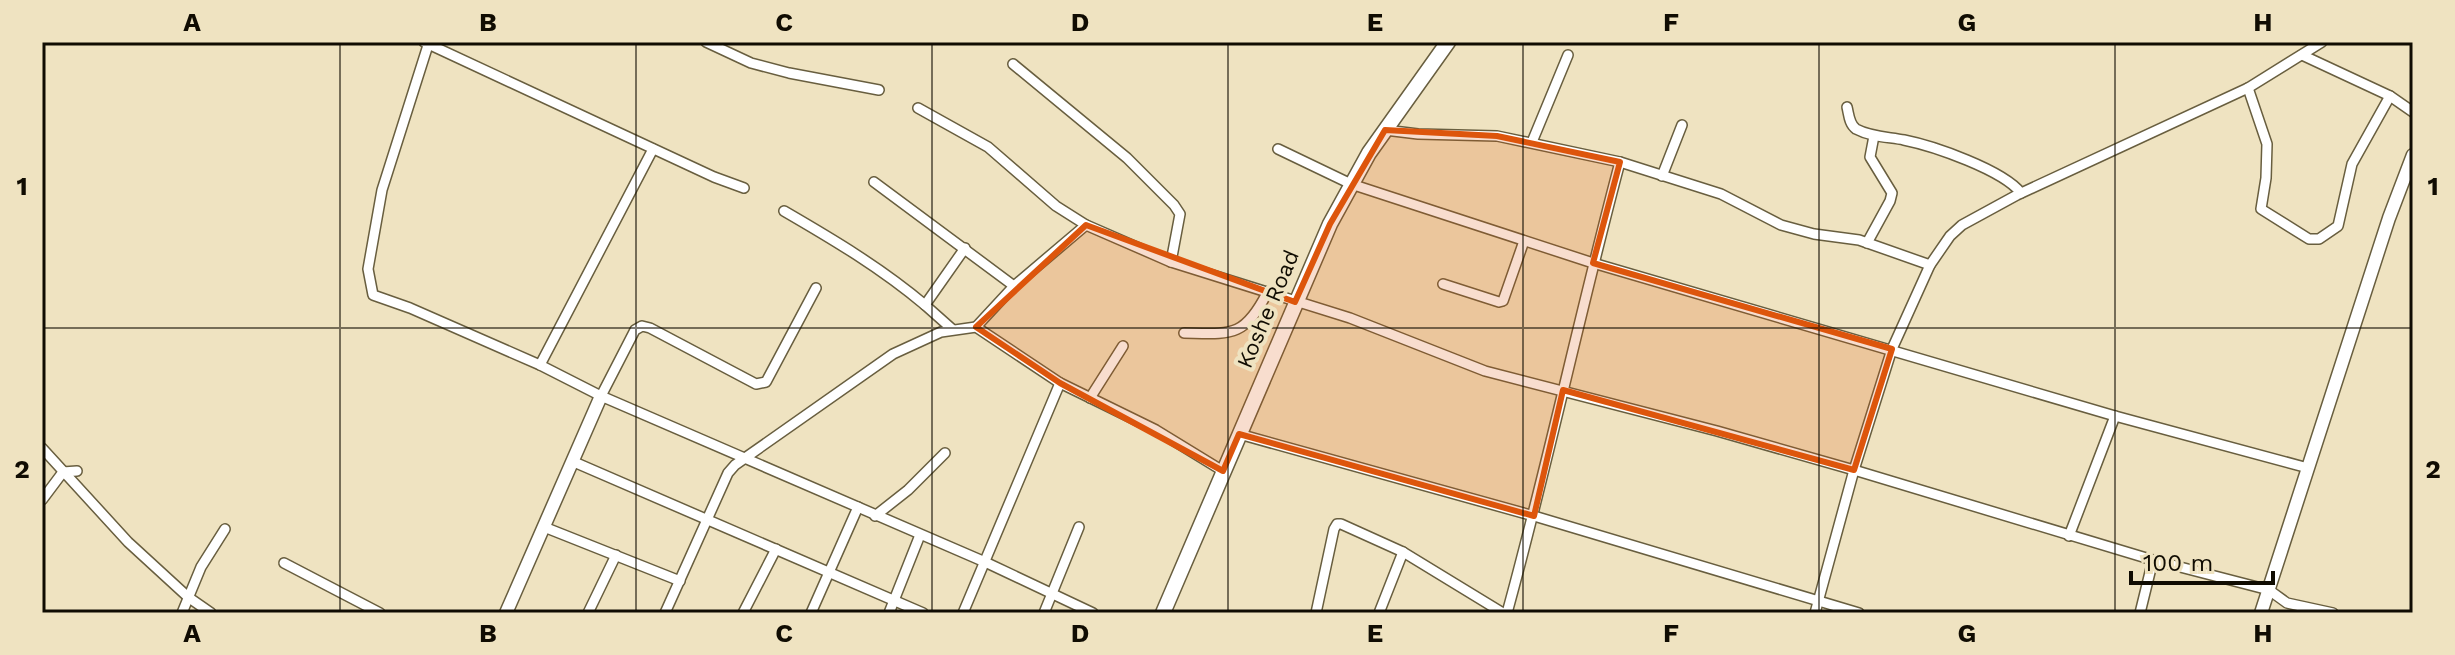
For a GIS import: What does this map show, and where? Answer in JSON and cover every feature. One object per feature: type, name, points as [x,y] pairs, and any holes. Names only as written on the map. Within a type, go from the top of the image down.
[{"type":"main road","name":"Koshe Road","points":[[1163,613],[1330,224],[1385,130],[1448,42]]},
{"type":"street","points":[[744,188],[653,149],[427,42],[382,190],[368,269],[373,295],[540,365],[601,396],[985,562],[1093,613]]},
{"type":"street","points":[[706,42],[751,63],[879,90]]},
{"type":"street","points":[[1815,613],[1854,470],[1892,349],[1930,265],[1943,245],[1962,225],[2021,193],[2248,88],[2322,42]]},
{"type":"street","points":[[1532,142],[1568,55]]},
{"type":"street","points":[[2302,55],[2390,96],[2413,112]]},
{"type":"street","points":[[1013,64],[1127,158],[1174,205],[1180,214],[1171,262]]},
{"type":"street","points":[[2248,88],[2267,144],[2261,209],[2309,239],[2319,239],[2338,226],[2352,164],[2390,96]]},
{"type":"street","points":[[1847,107],[1854,128],[1874,136],[1909,141],[1954,155],[2006,179],[2021,193]]},
{"type":"street","points":[[918,108],[988,147],[1056,206],[1086,225],[1171,262],[1316,306],[1485,371],[1854,470],[2069,536],[2269,590],[2287,603],[2333,613]]},
{"type":"street","points":[[1662,176],[1682,125]]},
{"type":"street","points":[[1385,130],[1497,136],[1620,162],[1721,194],[1781,225],[1867,243],[1930,265]]},
{"type":"street","points":[[1867,243],[1892,193],[1870,157],[1874,136]]},
{"type":"street","points":[[540,365],[653,149]]},
{"type":"street","points":[[1278,149],[1351,184],[1593,263],[2115,416],[2308,468]]},
{"type":"street","points":[[2261,613],[2389,218],[2413,155]]},
{"type":"street","points":[[1316,613],[1337,524],[1341,524],[1403,552],[1505,613],[1534,516],[1620,162]]},
{"type":"street","points":[[874,182],[1014,286]]},
{"type":"street","points":[[784,211],[883,271],[952,329]]},
{"type":"street","points":[[976,327],[1014,286],[1086,225]]},
{"type":"street","points":[[1443,284],[1503,301],[1524,241]]},
{"type":"street","points":[[925,305],[965,248]]},
{"type":"street","points":[[506,613],[601,396],[635,330],[642,326],[650,328],[756,384],[766,382],[816,288]]},
{"type":"street","points":[[1184,333],[1219,333],[1245,325],[1254,318],[1267,293]]},
{"type":"street","points":[[665,613],[728,473],[743,459],[881,361],[914,343],[952,329],[976,327],[1060,383],[1156,430],[1223,471]]},
{"type":"street","points":[[1090,398],[1123,346]]},
{"type":"street","points":[[963,613],[1060,383]]},
{"type":"street","points":[[2069,536],[2115,416]]},
{"type":"street","points":[[1239,434],[1534,516],[1859,613]]},
{"type":"street","points":[[42,448],[128,542],[188,597],[211,613]]},
{"type":"street","points":[[875,516],[908,490],[945,453]]},
{"type":"street","points":[[574,462],[923,613]]},
{"type":"street","points":[[42,500],[63,472],[77,471]]},
{"type":"street","points":[[811,613],[858,507]]},
{"type":"street","points":[[544,527],[680,581]]},
{"type":"street","points":[[1044,613],[1079,527]]},
{"type":"street","points":[[182,613],[201,567],[225,529]]},
{"type":"street","points":[[889,613],[920,535]]},
{"type":"street","points":[[743,613],[776,549]]},
{"type":"street","points":[[1379,613],[1403,552]]},
{"type":"street","points":[[588,613],[616,555]]},
{"type":"street","points":[[2140,613],[2153,560]]},
{"type":"street","points":[[284,563],[380,613]]},
{"type":"highlighted area","points":[[1385,130],[1497,136],[1620,162],[1593,263],[1892,349],[1854,470],[1563,390],[1534,516],[1239,434],[1223,471],[1060,383],[976,327],[1086,225],[1295,302],[1330,224]]}]
